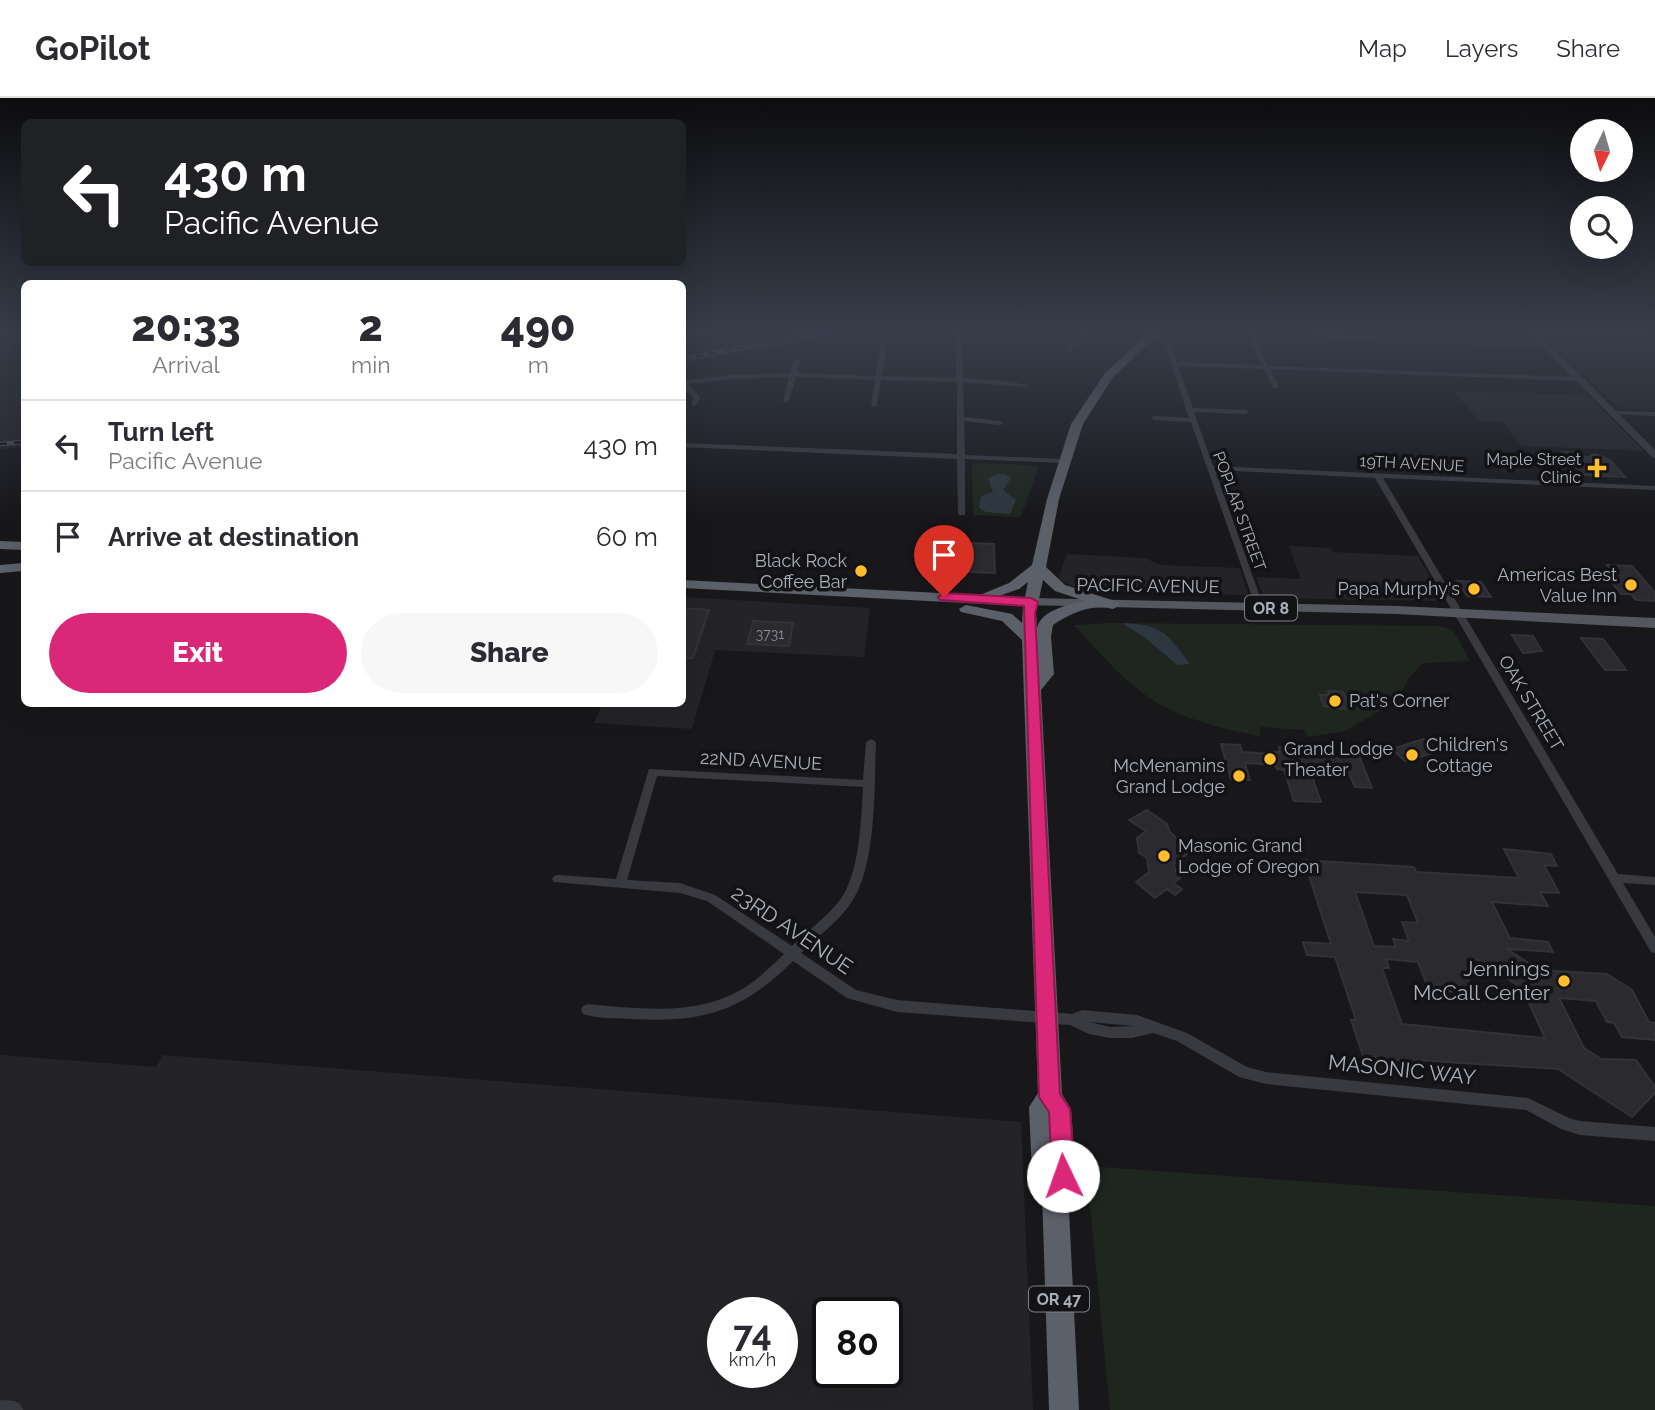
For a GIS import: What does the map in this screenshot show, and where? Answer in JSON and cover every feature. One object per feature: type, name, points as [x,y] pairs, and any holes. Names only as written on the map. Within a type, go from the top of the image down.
[{"type":"highway","name":"OR 47","points":[[1064,1410],[1055,1189],[1044,1174],[1041,1107],[1050,1097],[1030,639],[1031,602],[1064,461],[1077,424],[1093,395]]},
{"type":"highway","points":[[0,545],[21,546]]},
{"type":"highway","points":[[0,569],[21,567]]},
{"type":"highway","points":[[972,599],[1014,586],[1038,567],[1060,588],[1113,605]]},
{"type":"highway","name":"PACIFIC AVENUE","points":[[686,584],[1031,602]]},
{"type":"highway","points":[[863,593],[898,606],[999,614],[1007,617],[1030,639]]},
{"type":"highway","points":[[1032,690],[1046,674],[1043,637],[1045,623],[1064,611],[1091,604]]},
{"type":"main road","name":"PACIFIC AVENUE","points":[[1031,602],[1457,613],[1655,623]]},
{"type":"street","points":[[694,404],[698,398],[695,395]]},
{"type":"street","points":[[786,401],[788,395]]},
{"type":"street","points":[[874,405],[875,395]]},
{"type":"street","points":[[961,395],[962,513]]},
{"type":"street","name":"POPLAR STREET","points":[[1185,395],[1260,608]]},
{"type":"street","points":[[1594,395],[1655,455]]},
{"type":"street","points":[[1190,410],[1246,412]]},
{"type":"street","points":[[1612,413],[1655,414]]},
{"type":"street","points":[[1154,418],[1194,420]]},
{"type":"street","points":[[961,419],[1000,423]]},
{"type":"street","points":[[686,445],[1064,461]]},
{"type":"street","name":"19TH AVENUE","points":[[1210,468],[1655,488]]},
{"type":"street","name":"OAK STREET","points":[[1377,475],[1655,948]]},
{"type":"street","points":[[587,1010],[657,1016],[691,1014],[724,1006],[751,990],[791,955],[844,904],[853,889],[862,849],[871,742]]},
{"type":"street","name":"22ND AVENUE","points":[[620,884],[653,772],[868,784]]},
{"type":"street","points":[[1614,878],[1655,881]]},
{"type":"street","name":"23RD AVENUE","points":[[558,879],[680,888],[711,898],[852,994],[897,1006],[1047,1018]]},
{"type":"street","name":"MASONIC WAY","points":[[1047,1018],[1072,1020],[1084,1029],[1138,1033],[1150,1028],[1182,1037],[1253,1076],[1528,1104],[1566,1124],[1580,1128],[1655,1134]]},
{"type":"street","points":[[0,1409],[14,1410]]},
{"type":"shaded area","points":[[0,395],[21,395],[21,447],[0,449]]},
{"type":"shaded area","points":[[1458,395],[1587,395],[1644,451],[1522,446],[1502,422],[1479,421]]},
{"type":"shaded area","points":[[1605,395],[1655,395],[1655,410],[1616,406]]},
{"type":"shaded area","points":[[1609,395],[1655,395],[1655,410],[1622,408]]},
{"type":"shaded area","points":[[972,463],[1031,465],[1038,468],[1021,517],[973,515]]},
{"type":"shaded area","points":[[1005,474],[1011,478],[1003,490],[1016,500],[1010,514],[986,512],[979,508],[981,496],[993,492],[988,478]]},
{"type":"shaded area","points":[[1289,546],[1331,548],[1333,552],[1418,556],[1444,601],[1269,598],[1263,595],[1256,577],[1301,579]]},
{"type":"shaded area","points":[[1067,554],[1145,558],[1160,565],[1240,568],[1248,595],[1073,587],[1058,579]]},
{"type":"shaded area","points":[[686,597],[870,608],[864,657],[715,650],[692,729],[594,723],[601,707],[686,707]]},
{"type":"shaded area","points":[[1122,623],[1147,626],[1162,632],[1190,664],[1177,665],[1144,637]]},
{"type":"shaded area","points":[[1074,625],[1439,626],[1453,630],[1470,661],[1423,663],[1408,679],[1397,701],[1345,731],[1308,737],[1304,730],[1260,727],[1260,736],[1189,718],[1141,692],[1117,671]]},
{"type":"shaded area","points":[[0,1055],[156,1067],[163,1055],[1021,1122],[1033,1410],[0,1410]]},
{"type":"shaded area","points":[[1086,1166],[1655,1206],[1655,1410],[1110,1410]]},
{"type":"building","name":"Maple Street Clinic","points":[[1562,452],[1581,453],[1586,458],[1595,454],[1610,460],[1625,477],[1583,475]]},
{"type":"building","points":[[948,542],[994,544],[995,573],[947,571]]},
{"type":"building","name":"Americas Best Value Inn","points":[[1607,565],[1632,566],[1655,593],[1655,601],[1636,600],[1631,594],[1621,594],[1607,576],[1617,577]]},
{"type":"building","name":"Papa Murphy's","points":[[1457,581],[1481,582],[1491,597],[1467,596]]},
{"type":"building","points":[[686,608],[709,610],[693,658],[686,658]]},
{"type":"building","points":[[753,621],[793,623],[789,646],[747,644]]},
{"type":"building","points":[[1512,635],[1533,636],[1542,651],[1523,653]]},
{"type":"building","points":[[1581,638],[1603,639],[1626,670],[1605,670]]},
{"type":"building","name":"Pat's Corner","points":[[1328,691],[1343,692],[1351,710],[1324,706],[1320,695],[1330,695]]},
{"type":"building","name":"Children's Cottage","points":[[1424,739],[1438,752],[1405,761],[1392,749]]},
{"type":"building","name":"McMenamins Grand Lodge","points":[[1221,744],[1240,745],[1242,752],[1272,754],[1271,752],[1280,752],[1279,747],[1301,748],[1303,754],[1313,756],[1343,758],[1341,752],[1358,753],[1372,788],[1355,787],[1347,769],[1317,768],[1319,772],[1310,771],[1321,802],[1294,801],[1284,770],[1277,769],[1275,765],[1245,763],[1250,780],[1231,779]]},
{"type":"building","name":"Masonic Grand Lodge of Oregon","points":[[1147,810],[1167,824],[1170,832],[1187,847],[1182,850],[1187,854],[1174,864],[1176,874],[1180,878],[1173,883],[1182,889],[1175,895],[1167,889],[1155,898],[1136,882],[1149,872],[1147,858],[1139,853],[1137,838],[1146,831],[1129,820]]},
{"type":"building","name":"Jennings McCall Center","points":[[1504,849],[1551,854],[1557,866],[1544,865],[1559,893],[1540,892],[1548,906],[1492,902],[1510,938],[1548,942],[1553,952],[1507,949],[1539,970],[1607,974],[1632,990],[1649,1022],[1655,1023],[1655,1040],[1622,1037],[1614,1023],[1607,1022],[1596,1001],[1559,998],[1584,1048],[1601,1059],[1636,1060],[1655,1087],[1655,1093],[1632,1117],[1558,1069],[1415,1062],[1363,1056],[1351,1020],[1356,1020],[1335,957],[1307,955],[1303,942],[1331,944],[1304,860],[1414,867],[1416,872],[1519,878]],"holes":[[[1355,892],[1407,895],[1418,923],[1402,922],[1409,941],[1393,939],[1396,947],[1374,946]],[[1386,959],[1418,962],[1429,990],[1474,993],[1464,971],[1476,959],[1522,988],[1545,1038],[1402,1024],[1382,968],[1389,968]]]},
{"type":"railway","points":[[0,444],[21,442]]},
{"type":"place","name":"Maple Street Clinic","points":[[1597,468]]},
{"type":"place","name":"Black Rock Coffee Bar","points":[[861,571]]},
{"type":"place","name":"Americas Best Value Inn","points":[[1631,585]]},
{"type":"place","name":"Papa Murphy's","points":[[1474,589]]},
{"type":"place","name":"Pat's Corner","points":[[1335,701]]},
{"type":"place","name":"Children's Cottage","points":[[1412,755]]},
{"type":"place","name":"Grand Lodge Theater","points":[[1270,759]]},
{"type":"place","name":"McMenamins Grand Lodge","points":[[1239,776]]},
{"type":"place","name":"Masonic Grand Lodge of Oregon","points":[[1164,856]]},
{"type":"place","name":"Jennings McCall Center","points":[[1564,981]]},
{"type":"route","points":[[944,597],[1031,602],[1029,613],[1050,1097],[1059,1109],[1063,1176]]}]
